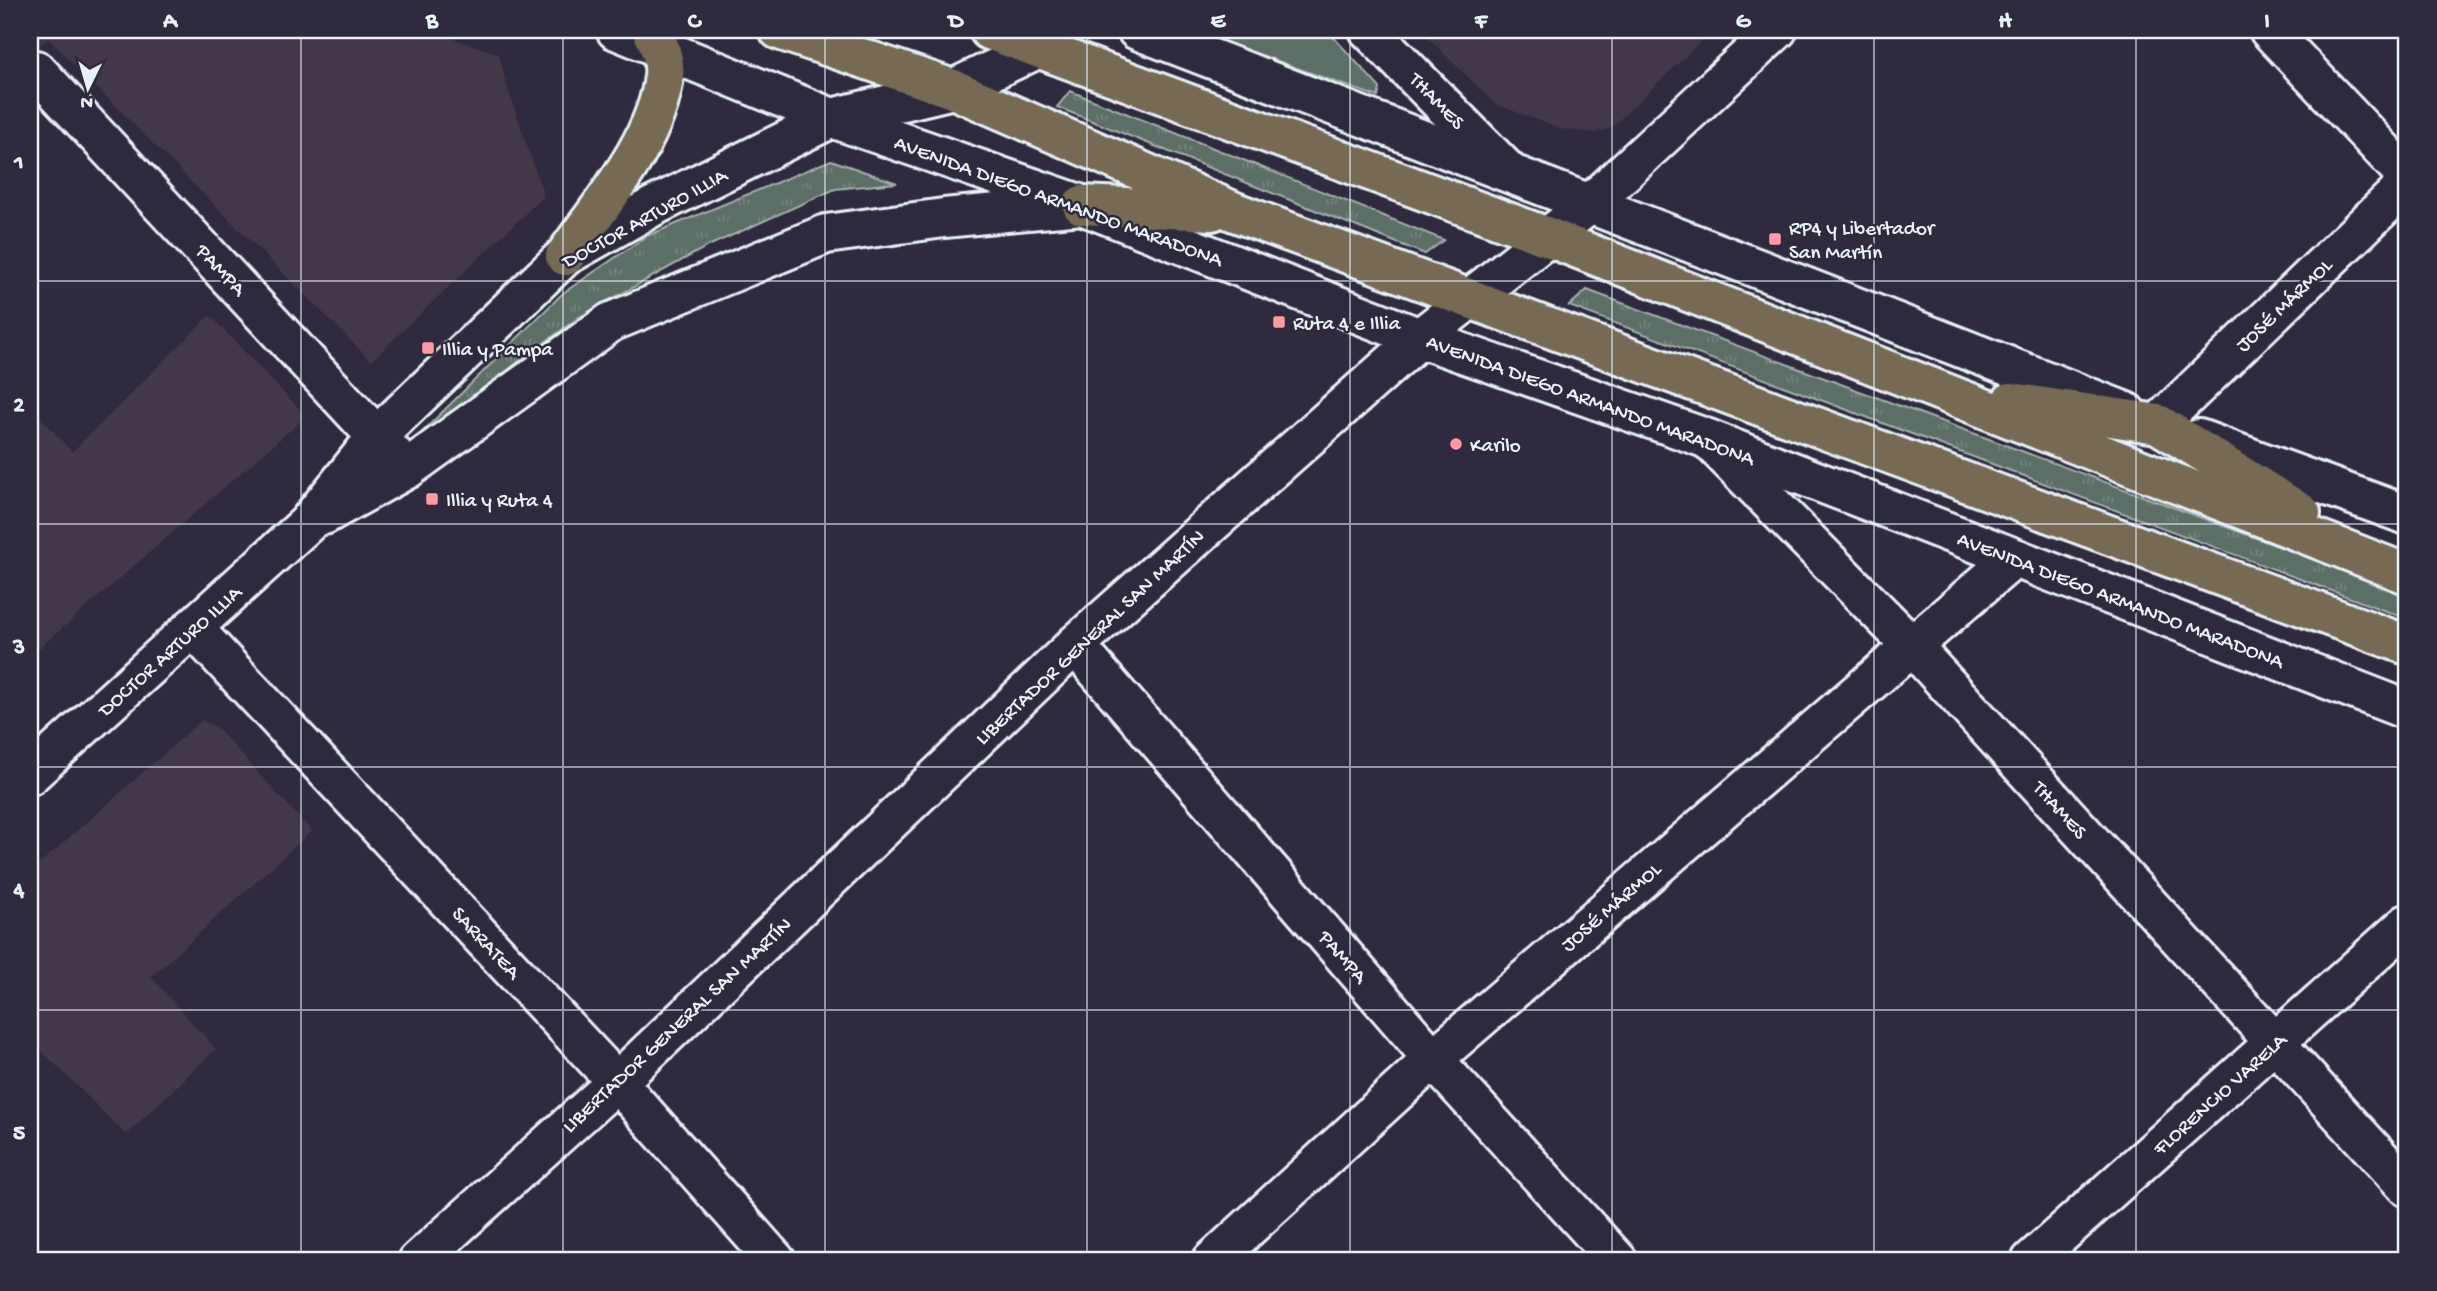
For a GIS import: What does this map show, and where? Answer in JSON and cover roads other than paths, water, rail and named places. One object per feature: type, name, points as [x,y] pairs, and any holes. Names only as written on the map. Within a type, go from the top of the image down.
[{"type":"main road","points":[[779,30],[953,89],[1235,212],[2407,645]]},
{"type":"main road","points":[[989,30],[1050,39],[2395,569]]},
{"type":"main road","points":[[565,256],[638,151],[658,105],[665,74],[656,38]]},
{"type":"main road","points":[[1083,205],[1235,212]]},
{"type":"main road","points":[[1943,392],[2158,424],[2395,569]]},
{"type":"street","name":"AVENIDA DIEGO ARMANDO MARADONA","points":[[617,30],[656,38],[832,118],[1083,205],[1420,338],[1708,439],[2407,710]]},
{"type":"street","points":[[1137,30],[2158,424],[2407,515]]},
{"type":"street","name":"THAMES","points":[[1369,30],[1507,171]]},
{"type":"street","name":"LIBERTADOR GENERAL SAN MARTÍN","points":[[418,1261],[617,1082],[1075,645],[1420,338],[1591,203],[1777,30]]},
{"type":"street","points":[[2269,30],[2407,176]]},
{"type":"street","name":"DOCTOR ARTURO ILLIA","points":[[32,767],[193,628],[307,524],[378,435],[565,256],[652,207],[832,118],[953,89],[1050,39]]},
{"type":"street","name":"PAMPA","points":[[36,70],[407,469]]},
{"type":"street","name":"JOSÉ MÁRMOL","points":[[2158,424],[2407,184]]},
{"type":"street","name":"DOCTOR ARTURO ILLIA","points":[[307,524],[407,469],[611,322],[825,234],[944,218],[1083,205]]},
{"type":"street","name":"THAMES","points":[[1708,439],[1911,645],[2407,1187]]},
{"type":"street","name":"JOSÉ MÁRMOL","points":[[1212,1261],[1433,1059],[2014,558]]},
{"type":"street","name":"SARRATEA","points":[[193,628],[617,1082],[776,1261]]},
{"type":"street","name":"PAMPA","points":[[1075,645],[1433,1059],[1618,1261]]},
{"type":"street","name":"FLORENCIO VARELA","points":[[2031,1261],[2407,924]]},
{"type":"place","name":"RP4 y Libertador San Martín","points":[[1775,239]]},
{"type":"place","name":"Ruta 4 e Illia","points":[[1279,322]]},
{"type":"place","name":"Illia y Pampa","points":[[428,348]]},
{"type":"place","name":"Karilo","points":[[1456,444]]},
{"type":"place","name":"Illia y Ruta 4","points":[[432,499]]}]
